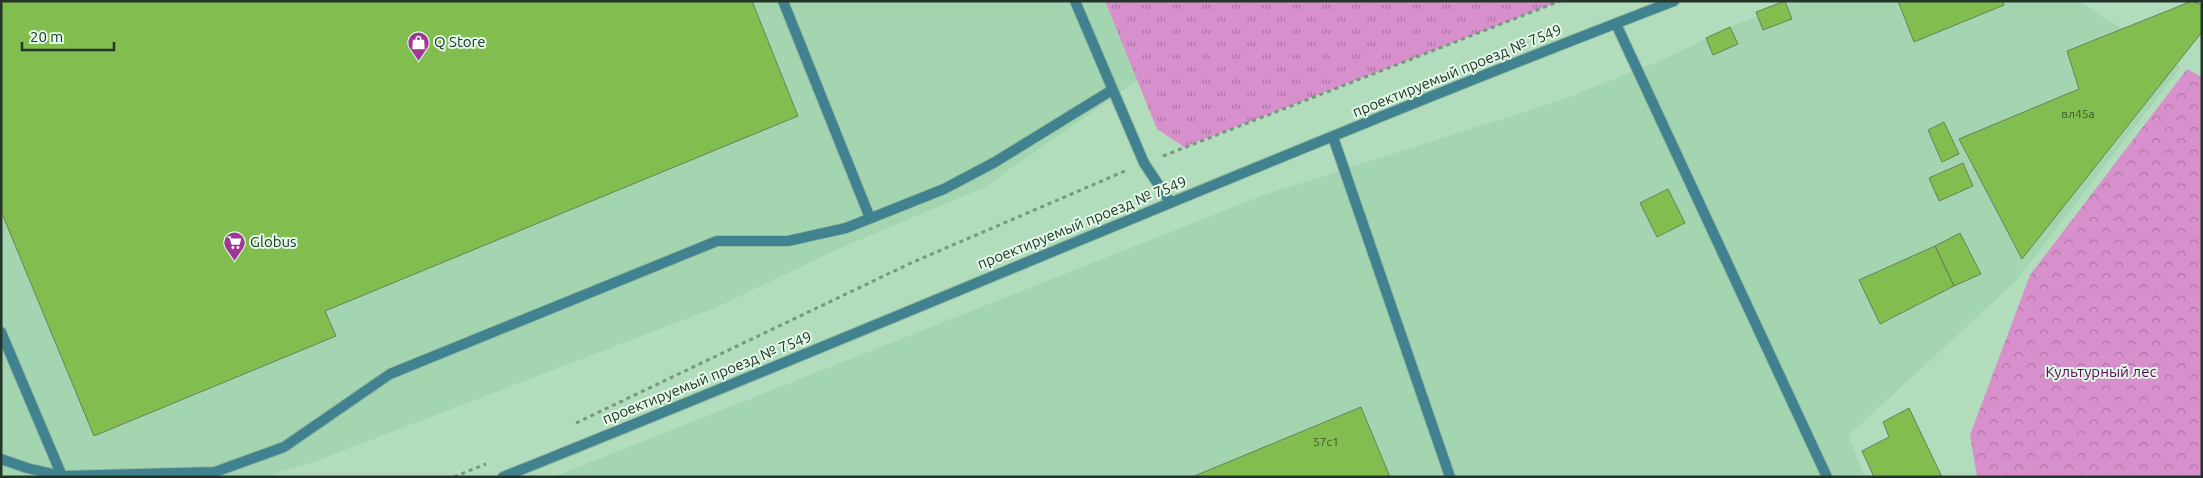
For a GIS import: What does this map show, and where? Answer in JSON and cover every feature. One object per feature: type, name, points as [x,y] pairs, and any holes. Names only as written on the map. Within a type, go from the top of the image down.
[{"type":"street","points":[[783,1],[870,218]]},
{"type":"street","points":[[1075,1],[1144,163],[1170,202]]},
{"type":"street","name":"проектируемый проезд № 7549","points":[[503,477],[1170,202],[1674,1]]},
{"type":"street","points":[[1616,24],[1827,477]]},
{"type":"street","points":[[1,459],[27,468],[62,476],[215,472],[284,448],[390,374],[716,241],[788,241],[846,228],[944,189],[995,162],[1112,90]]},
{"type":"street","points":[[1333,137],[1450,477]]},
{"type":"street","points":[[1,332],[62,476]]},
{"type":"path","points":[[568,426],[911,263],[1144,163],[1560,1]]},
{"type":"path","points":[[454,477],[490,463]]},
{"type":"shaded area","name":"Globus","points":[[1,1],[1105,1],[1138,80],[983,188],[840,248],[717,307],[316,461],[266,477],[1,477]]},
{"type":"shaded area","points":[[1797,1],[2079,1],[2181,67],[2016,281],[1848,436],[1865,477],[553,477],[1261,196],[1564,99],[1667,58],[1730,27]]},
{"type":"green space","points":[[1105,1],[1560,1],[1184,147],[1157,129]]},
{"type":"green space","name":"Культурный лес","points":[[2187,69],[2202,77],[2202,477],[1977,477],[1970,435],[2030,275]]},
{"type":"building","name":"Globus","points":[[1,1],[752,1],[798,116],[325,311],[336,336],[94,436],[1,211]]},
{"type":"building","points":[[1785,1],[1792,19],[1763,30],[1756,12]]},
{"type":"building","points":[[1898,1],[2003,1],[2004,5],[1914,42]]},
{"type":"building","points":[[2192,1],[2202,5],[2202,32],[2022,259],[1959,139],[2079,89],[2067,51]]},
{"type":"building","points":[[1730,27],[1738,44],[1713,55],[1706,38]]},
{"type":"building","points":[[1944,122],[1959,154],[1942,162],[1928,130]]},
{"type":"building","points":[[1963,163],[1973,186],[1939,201],[1929,178]]},
{"type":"building","points":[[1668,189],[1685,223],[1657,237],[1640,203]]},
{"type":"building","points":[[1960,233],[1981,274],[1954,286],[1935,246]]},
{"type":"building","points":[[1935,246],[1954,286],[1880,324],[1859,280]]},
{"type":"building","points":[[1361,407],[1390,477],[1192,477]]},
{"type":"building","points":[[1909,408],[1942,477],[1874,477],[1862,451],[1889,437],[1883,422]]},
{"type":"place","name":"Q Store","points":[[418,61]]},
{"type":"place","name":"Globus","points":[[234,261]]}]
